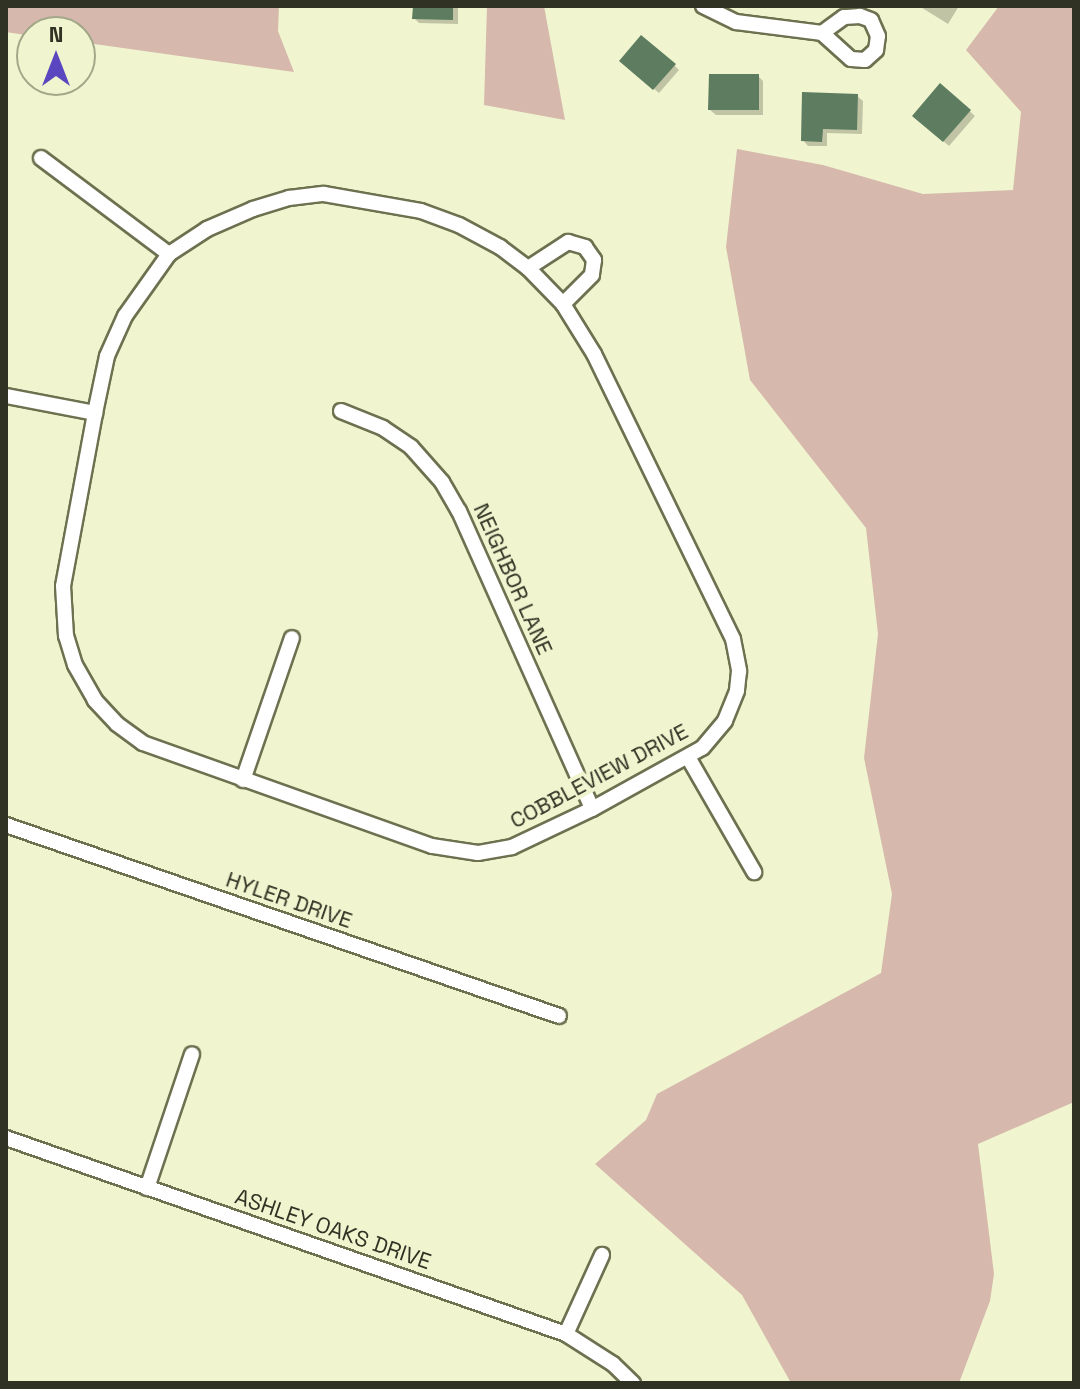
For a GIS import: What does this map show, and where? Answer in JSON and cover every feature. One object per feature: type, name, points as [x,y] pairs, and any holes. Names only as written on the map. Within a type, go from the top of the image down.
[{"type":"street","points":[[703,6],[736,22],[822,33]]},
{"type":"street","points":[[41,158],[169,254]]},
{"type":"street","name":"COBBLEVIEW DRIVE","points":[[324,194],[421,211],[459,225],[500,247],[528,268],[563,304],[594,354],[733,639],[739,671],[732,706],[714,737],[688,757],[592,809],[512,847],[462,852],[432,846],[171,756],[136,738],[95,700],[75,665],[64,628],[63,586],[107,356],[125,316],[169,254],[207,229],[253,209],[289,198],[324,194]]},
{"type":"street","points":[[528,268],[568,242],[585,247],[594,260],[592,275],[563,304]]},
{"type":"street","points":[[6,396],[95,413]]},
{"type":"street","name":"NEIGHBOR LANE","points":[[341,411],[383,428],[411,447],[442,482],[459,511],[592,809]]},
{"type":"street","points":[[243,780],[292,638]]},
{"type":"street","points":[[688,757],[754,872]]},
{"type":"street","name":"HYLER DRIVE","points":[[6,825],[559,1016]]},
{"type":"street","points":[[147,1188],[192,1054]]},
{"type":"street","name":"ASHLEY OAKS DRIVE","points":[[6,1138],[566,1334],[601,1355],[633,1383]]},
{"type":"street","points":[[566,1334],[602,1255]]},
{"type":"shaded area","points":[[6,6],[279,6],[278,31],[294,72],[96,44],[96,16],[16,16],[16,34],[6,32]]},
{"type":"shaded area","points":[[487,6],[544,6],[565,120],[484,105]]},
{"type":"shaded area","points":[[999,6],[1074,6],[1074,1102],[978,1144],[994,1274],[990,1301],[959,1383],[791,1383],[742,1295],[595,1164],[646,1120],[657,1094],[881,973],[892,894],[864,758],[878,634],[866,528],[750,380],[726,247],[737,149],[823,165],[923,194],[1013,190],[1021,112],[966,50]]},
{"type":"building","points":[[413,6],[453,6],[453,20],[412,19]]},
{"type":"building","points":[[641,35],[676,64],[653,90],[619,61]]},
{"type":"building","points":[[709,74],[759,74],[759,110],[708,110]]},
{"type":"building","points":[[940,83],[971,110],[943,142],[912,116]]},
{"type":"building","points":[[802,92],[858,94],[857,130],[823,129],[822,142],[801,141]]}]
